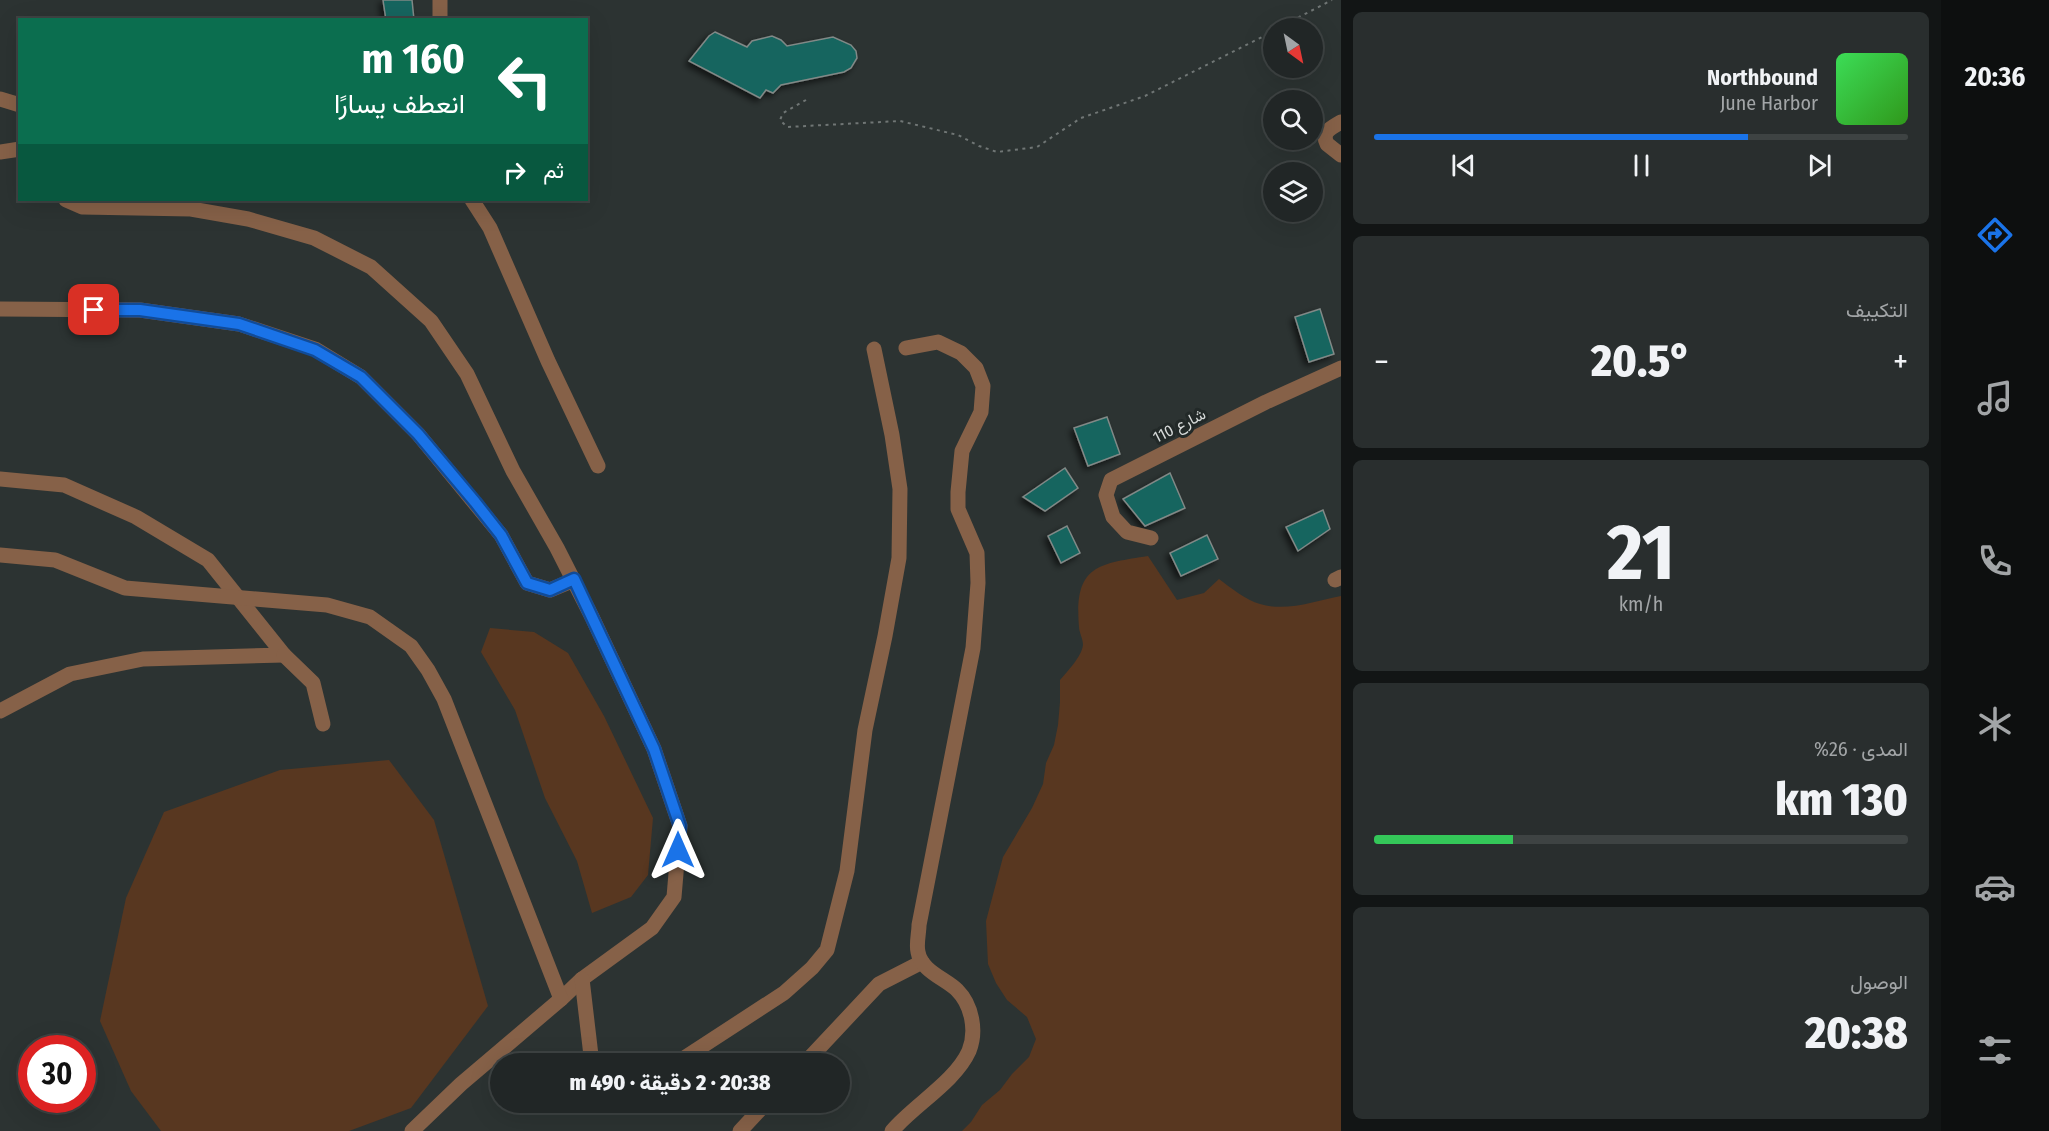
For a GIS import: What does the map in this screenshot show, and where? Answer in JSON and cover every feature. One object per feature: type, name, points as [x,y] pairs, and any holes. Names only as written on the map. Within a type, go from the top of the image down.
[{"type":"street","points":[[440,0],[440,18]]},
{"type":"street","points":[[0,99],[18,104]]},
{"type":"street","points":[[1341,122],[1328,130],[1325,135],[1326,144],[1341,155]]},
{"type":"street","points":[[0,152],[18,149]]},
{"type":"street","points":[[68,201],[82,207],[190,209],[248,219],[314,238],[371,267],[431,321],[467,374],[513,471],[574,579],[654,749],[680,826],[674,897],[652,928],[582,979],[412,1131]]},
{"type":"street","points":[[473,201],[490,228],[548,361],[598,466]]},
{"type":"street","points":[[0,309],[140,310],[239,324],[315,350],[361,377],[418,434],[501,535],[527,583],[550,590],[574,579]]},
{"type":"street","points":[[892,1131],[952,1074],[968,1051],[972,1033],[972,1018],[967,1004],[957,990],[922,962],[918,953],[919,925],[973,648],[978,583],[977,553],[958,508],[958,492],[962,451],[981,412],[983,386],[976,368],[961,353],[939,342],[906,348]]},
{"type":"street","points":[[692,1053],[784,993],[812,968],[827,950],[847,871],[865,730],[885,636],[898,558],[900,489],[892,435],[874,349]]},
{"type":"street","name":"شارع 110","points":[[1151,538],[1127,532],[1113,517],[1106,495],[1111,480],[1266,402],[1341,368]]},
{"type":"street","points":[[0,479],[64,485],[136,517],[208,560],[284,656],[313,683],[323,724]]},
{"type":"street","points":[[0,555],[55,560],[125,588],[327,604],[370,617],[411,646],[428,669],[444,699],[561,999]]},
{"type":"street","points":[[0,711],[70,674],[143,659],[284,656]]},
{"type":"street","points":[[814,1053],[879,984],[922,962]]},
{"type":"street","points":[[582,979],[590,1053]]},
{"type":"street","points":[[740,1131],[757,1113]]},
{"type":"path","points":[[1297,18],[1332,0]]},
{"type":"path","points":[[806,100],[783,113],[780,120],[787,127],[900,121],[958,135],[997,152],[1019,150],[1037,147],[1081,118],[1144,96],[1263,36]]},
{"type":"shaded area","points":[[1148,556],[1177,600],[1204,593],[1219,579],[1249,600],[1270,606],[1301,605],[1341,596],[1341,1131],[962,1131],[982,1105],[1000,1090],[1029,1057],[1036,1039],[1027,1017],[1007,1000],[996,983],[988,964],[986,921],[1003,857],[1032,808],[1043,784],[1046,763],[1054,745],[1058,725],[1060,680],[1074,664],[1082,649],[1078,607],[1080,591],[1092,572],[1102,566]]},
{"type":"shaded area","points":[[490,628],[534,632],[568,653],[604,716],[653,818],[648,875],[631,897],[592,913],[577,861],[545,798],[515,710],[481,652]]},
{"type":"shaded area","points":[[389,760],[434,820],[488,1006],[411,1108],[349,1131],[161,1131],[131,1091],[100,1021],[126,898],[164,812],[280,770]]},
{"type":"building","points":[[383,0],[412,0],[414,18],[386,18]]},
{"type":"building","points":[[715,32],[747,47],[752,41],[772,36],[787,46],[833,37],[851,45],[856,51],[857,58],[851,68],[844,72],[781,85],[773,93],[766,90],[760,98],[689,61]]},
{"type":"building","points":[[1320,309],[1334,354],[1309,362],[1295,317]]},
{"type":"building","points":[[1107,417],[1120,454],[1088,466],[1074,428]]},
{"type":"building","points":[[1065,468],[1078,488],[1045,511],[1023,497]]},
{"type":"building","points":[[1170,473],[1185,508],[1145,526],[1123,499]]},
{"type":"building","points":[[1323,510],[1330,529],[1298,551],[1286,527]]},
{"type":"building","points":[[1067,526],[1080,553],[1061,563],[1048,536]]},
{"type":"building","points":[[1207,535],[1218,559],[1181,576],[1170,553]]},
{"type":"route","points":[[94,310],[140,310],[239,324],[315,350],[361,377],[418,434],[475,502],[501,535],[527,583],[550,590],[574,579],[654,749],[680,826],[678,850]]}]
